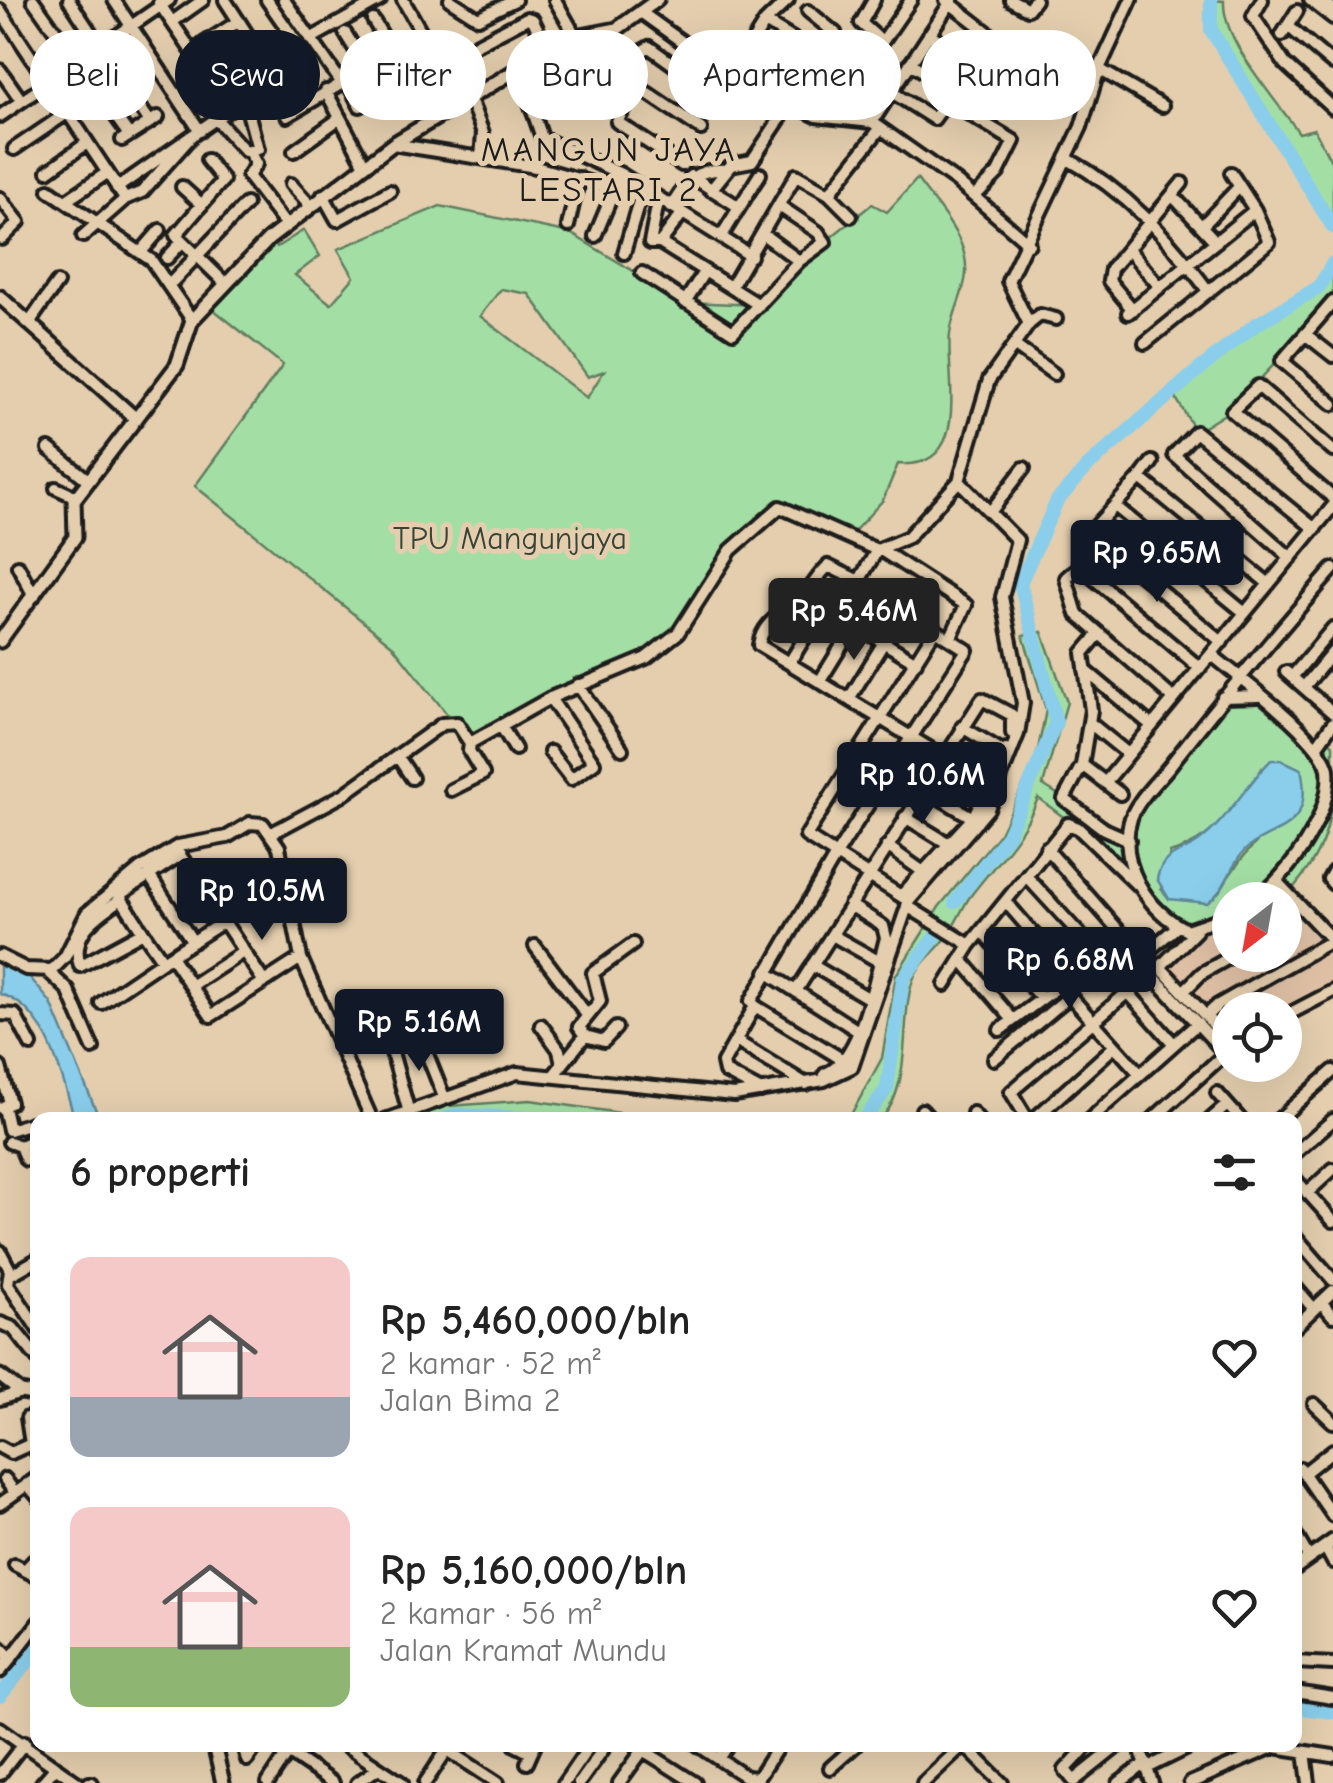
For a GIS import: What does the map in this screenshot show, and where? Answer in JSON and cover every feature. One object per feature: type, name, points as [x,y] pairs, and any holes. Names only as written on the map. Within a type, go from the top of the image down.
[{"type":"street","points":[[33,0],[53,30]]},
{"type":"street","points":[[69,0],[89,30]]},
{"type":"street","points":[[114,0],[200,131]]},
{"type":"street","points":[[172,22],[203,0]]},
{"type":"street","points":[[225,0],[244,30]]},
{"type":"street","points":[[267,0],[288,30]]},
{"type":"street","points":[[299,0],[286,3],[304,30]]},
{"type":"street","points":[[320,33],[380,0]]},
{"type":"street","points":[[404,0],[423,30]]},
{"type":"street","points":[[450,0],[478,18],[512,1]]},
{"type":"street","points":[[555,0],[572,30]]},
{"type":"street","points":[[760,30],[788,0]]},
{"type":"street","points":[[869,30],[862,23],[874,0]]},
{"type":"street","points":[[889,30],[910,0]]},
{"type":"street","points":[[1011,0],[1028,8],[1035,0]]},
{"type":"street","points":[[1029,324],[1008,282],[1030,244],[1081,127],[1099,69],[1131,0]]},
{"type":"street","points":[[1262,0],[1252,14],[1263,32],[1291,71],[1333,108]]},
{"type":"street","points":[[1310,0],[1333,18]]},
{"type":"street","points":[[1322,0],[1333,9]]},
{"type":"street","points":[[613,30],[642,13],[653,1]]},
{"type":"street","points":[[932,30],[949,1],[989,30]]},
{"type":"street","points":[[124,30],[163,2],[178,30]]},
{"type":"street","points":[[0,10],[30,58]]},
{"type":"street","points":[[808,12],[835,30]]},
{"type":"street","points":[[1297,12],[1284,30],[1333,64]]},
{"type":"street","points":[[642,13],[668,34]]},
{"type":"street","points":[[486,40],[527,18],[533,20],[538,30]]},
{"type":"street","points":[[373,20],[379,30]]},
{"type":"street","points":[[224,30],[238,21]]},
{"type":"street","points":[[765,22],[780,30]]},
{"type":"street","points":[[901,76],[921,47]]},
{"type":"street","points":[[320,51],[340,76]]},
{"type":"street","points":[[910,62],[921,69]]},
{"type":"street","points":[[1099,69],[1162,106]]},
{"type":"street","points":[[0,70],[21,100]]},
{"type":"street","points":[[320,95],[340,82]]},
{"type":"street","points":[[294,152],[340,118],[326,91]]},
{"type":"street","points":[[0,116],[30,94]]},
{"type":"street","points":[[14,149],[57,120]]},
{"type":"street","points":[[72,120],[125,200]]},
{"type":"street","points":[[114,120],[126,138],[154,120]]},
{"type":"street","points":[[250,152],[259,146],[251,120]]},
{"type":"street","points":[[341,120],[366,165]]},
{"type":"street","points":[[0,641],[75,538],[78,530],[71,508],[76,497],[176,365],[192,320],[285,224],[432,120]]},
{"type":"street","points":[[478,120],[483,133],[480,158]]},
{"type":"street","points":[[535,120],[540,136],[621,174],[751,256]]},
{"type":"street","points":[[618,120],[682,165]]},
{"type":"street","points":[[710,190],[735,163],[752,161],[784,120]]},
{"type":"street","points":[[846,120],[876,126],[975,196],[1030,244]]},
{"type":"street","points":[[829,194],[879,120]]},
{"type":"street","points":[[975,196],[998,172],[1015,142],[979,120]]},
{"type":"street","points":[[118,188],[218,121],[250,152],[256,164],[248,176],[285,224]]},
{"type":"street","points":[[83,236],[96,220],[142,192],[189,138]]},
{"type":"street","points":[[48,171],[88,143]]},
{"type":"street","points":[[393,144],[579,178],[668,207]]},
{"type":"street","points":[[1066,158],[1123,195],[1151,221],[1209,292]]},
{"type":"street","points":[[206,160],[224,178],[177,232],[182,242],[226,284]]},
{"type":"street","points":[[726,170],[703,170],[692,176],[648,241],[660,243],[760,305]]},
{"type":"street","points":[[67,200],[107,172]]},
{"type":"street","points":[[1145,344],[1268,242],[1255,210],[1230,173]]},
{"type":"street","points":[[595,236],[621,174]]},
{"type":"street","points":[[721,237],[760,174]]},
{"type":"street","points":[[730,288],[781,207],[796,175],[829,194],[851,216]]},
{"type":"street","points":[[692,176],[740,208]]},
{"type":"street","points":[[568,226],[579,178]]},
{"type":"street","points":[[1182,182],[1111,269],[1109,281],[1131,312],[1255,210]]},
{"type":"street","points":[[291,184],[309,204]]},
{"type":"street","points":[[182,187],[202,205]]},
{"type":"street","points":[[1203,226],[1239,187]]},
{"type":"street","points":[[49,190],[141,252],[156,266],[192,320]]},
{"type":"street","points":[[323,195],[337,220],[390,190]]},
{"type":"street","points":[[1172,196],[1216,242]]},
{"type":"street","points":[[0,198],[19,222],[2,239]]},
{"type":"street","points":[[624,254],[640,198]]},
{"type":"street","points":[[174,281],[246,204]]},
{"type":"street","points":[[660,243],[668,207]]},
{"type":"street","points":[[642,273],[733,332],[799,261],[824,242],[818,232],[781,207]]},
{"type":"street","points":[[1214,214],[1228,232]]},
{"type":"street","points":[[141,252],[160,230]]},
{"type":"street","points":[[764,235],[799,261]]},
{"type":"street","points":[[168,258],[182,242]]},
{"type":"street","points":[[1128,249],[1160,288]]},
{"type":"street","points":[[685,302],[704,272]]},
{"type":"street","points":[[29,323],[58,283]]},
{"type":"street","points":[[0,298],[136,418]]},
{"type":"street","points":[[1333,302],[1282,360],[1333,404]]},
{"type":"street","points":[[859,581],[879,550],[908,537],[959,481],[988,380],[1029,324],[1040,315],[1056,318]]},
{"type":"street","points":[[1306,334],[1333,356]]},
{"type":"street","points":[[1015,346],[1054,374]]},
{"type":"street","points":[[1333,451],[1258,386],[1233,414],[1333,498]]},
{"type":"street","points":[[1292,558],[1174,456],[1196,432],[1315,529]]},
{"type":"street","points":[[50,449],[88,480]]},
{"type":"street","points":[[1152,462],[1095,527],[1096,537],[1222,642]]},
{"type":"street","points":[[990,511],[1024,468]]},
{"type":"street","points":[[1140,478],[1269,584]]},
{"type":"street","points":[[906,901],[988,809],[1018,734],[1023,703],[1002,597],[1018,543],[1013,532],[959,481]]},
{"type":"street","points":[[56,488],[76,497]]},
{"type":"street","points":[[1114,506],[1245,614]]},
{"type":"street","points":[[1105,782],[1333,506]]},
{"type":"street","points":[[470,743],[550,698],[646,658],[678,633],[731,550],[780,507],[879,550],[966,605],[950,640]]},
{"type":"street","points":[[18,566],[34,596]]},
{"type":"street","points":[[848,1064],[751,1001],[836,855],[912,737],[967,650],[859,581],[828,566],[811,582],[806,595],[778,612],[758,642],[912,737],[942,757],[990,785]]},
{"type":"street","points":[[1174,699],[1077,614],[1066,578],[1075,566],[1200,668]]},
{"type":"street","points":[[1137,885],[1130,868],[1135,810],[1223,697],[1333,569]]},
{"type":"street","points":[[806,595],[916,662]]},
{"type":"street","points":[[790,662],[824,606]]},
{"type":"street","points":[[820,681],[855,624]]},
{"type":"street","points":[[1316,747],[1332,714],[1290,675],[1333,628]]},
{"type":"street","points":[[936,630],[806,836],[970,944]]},
{"type":"street","points":[[1098,634],[1084,650],[1091,718],[1082,765],[1064,799],[1104,829],[1130,840]]},
{"type":"street","points":[[849,699],[884,642]]},
{"type":"street","points":[[1304,687],[1333,652]]},
{"type":"street","points":[[1210,655],[1316,747],[1328,769],[1326,798],[1308,842],[1277,882]]},
{"type":"street","points":[[1084,670],[1152,726]]},
{"type":"street","points":[[578,685],[622,748]]},
{"type":"street","points":[[1091,718],[1110,691]]},
{"type":"street","points":[[1223,697],[1260,696]]},
{"type":"street","points":[[550,698],[594,763],[571,779],[550,752]]},
{"type":"street","points":[[402,1112],[517,1072],[734,1096],[803,1082],[848,1064],[906,901],[922,871],[972,818],[1004,752],[1014,720],[996,704],[982,699],[962,726],[796,991]]},
{"type":"street","points":[[1091,718],[1128,754]]},
{"type":"street","points":[[272,833],[343,795],[429,730],[451,721],[470,743],[469,750],[484,774],[451,790]]},
{"type":"street","points":[[500,726],[515,748]]},
{"type":"street","points":[[962,726],[1004,752]]},
{"type":"street","points":[[398,757],[412,778]]},
{"type":"street","points":[[1082,765],[1120,794]]},
{"type":"street","points":[[923,788],[972,818]]},
{"type":"street","points":[[905,816],[948,844]]},
{"type":"street","points":[[48,971],[65,957],[78,926],[96,903],[178,846],[227,837],[250,823],[262,824],[272,833],[286,875],[301,958],[368,1112]]},
{"type":"street","points":[[945,985],[970,944],[1068,824],[1073,824],[1178,926],[1188,930],[1212,923]]},
{"type":"street","points":[[886,846],[922,871]]},
{"type":"street","points":[[1046,848],[1142,956]]},
{"type":"street","points":[[264,982],[180,855],[118,895],[211,1016],[264,982],[301,958]]},
{"type":"street","points":[[1333,872],[1329,879],[1333,884]]},
{"type":"street","points":[[149,875],[193,942]]},
{"type":"street","points":[[260,887],[286,875]]},
{"type":"street","points":[[1027,877],[1118,976],[1178,926]]},
{"type":"street","points":[[121,899],[84,926],[78,942],[80,966],[143,932]]},
{"type":"street","points":[[1006,902],[1071,978],[1085,982],[1106,965]]},
{"type":"street","points":[[848,1064],[886,931],[850,905]]},
{"type":"street","points":[[1302,908],[1333,940],[1302,958]]},
{"type":"street","points":[[101,1002],[224,922]]},
{"type":"street","points":[[1200,928],[1161,963],[1212,1031]]},
{"type":"street","points":[[982,931],[1040,997]]},
{"type":"street","points":[[832,935],[880,962]]},
{"type":"street","points":[[616,1028],[604,1041],[584,1036],[579,1027],[600,1001],[593,973],[632,944]]},
{"type":"street","points":[[535,946],[587,1015]]},
{"type":"street","points":[[191,986],[244,952]]},
{"type":"street","points":[[0,956],[26,969],[48,971],[76,1002],[93,1048]]},
{"type":"street","points":[[961,959],[1014,1020]]},
{"type":"street","points":[[812,966],[868,998]]},
{"type":"street","points":[[1183,992],[1212,967]]},
{"type":"street","points":[[766,972],[858,1030]]},
{"type":"street","points":[[1097,1112],[1202,1019],[1279,972]]},
{"type":"street","points":[[1025,1112],[1010,1094],[1126,990],[1154,974],[1202,1019]]},
{"type":"street","points":[[1000,1030],[1071,978]]},
{"type":"street","points":[[1126,990],[1173,1044]]},
{"type":"street","points":[[1302,1007],[1329,993],[1333,1005]]},
{"type":"street","points":[[994,1058],[1070,996],[1140,1074]]},
{"type":"street","points":[[755,1006],[724,1062],[725,1072],[761,1092]]},
{"type":"street","points":[[0,1014],[15,1015],[31,1045]]},
{"type":"street","points":[[542,1025],[559,1050],[562,1064]]},
{"type":"street","points":[[408,1109],[388,1038],[409,1028],[417,1030],[444,1097]]},
{"type":"street","points":[[553,1076],[584,1036]]},
{"type":"street","points":[[736,1041],[803,1082]]},
{"type":"street","points":[[1040,1112],[1115,1046]]},
{"type":"street","points":[[1161,1112],[1212,1064]]},
{"type":"street","points":[[0,1068],[9,1098],[9,1105],[2,1108],[10,1141],[26,1160]]},
{"type":"street","points":[[1287,1112],[1333,1072]]},
{"type":"street","points":[[1217,1093],[1234,1112]]},
{"type":"street","points":[[1218,1112],[1227,1104]]},
{"type":"street","points":[[1302,1147],[1333,1120]]},
{"type":"street","points":[[1307,1192],[1333,1169]]},
{"type":"street","points":[[1302,1187],[1333,1221]]},
{"type":"street","points":[[1302,1244],[1333,1280]]},
{"type":"street","points":[[0,1251],[8,1284],[30,1317]]},
{"type":"street","points":[[6,1273],[30,1262]]},
{"type":"street","points":[[1302,1319],[1333,1290]]},
{"type":"street","points":[[1302,1293],[1333,1316]]},
{"type":"street","points":[[0,1323],[13,1328],[30,1349]]},
{"type":"street","points":[[20,1392],[4,1380],[0,1398],[20,1392],[30,1394]]},
{"type":"street","points":[[1314,1404],[1333,1422]]},
{"type":"street","points":[[27,1418],[30,1428]]},
{"type":"street","points":[[0,1446],[11,1453],[30,1447]]},
{"type":"street","points":[[1302,1471],[1333,1450]]},
{"type":"street","points":[[1302,1475],[1333,1520]]},
{"type":"street","points":[[5,1480],[16,1493]]},
{"type":"street","points":[[0,1504],[30,1482]]},
{"type":"street","points":[[27,1484],[30,1488]]},
{"type":"street","points":[[1302,1563],[1329,1544],[1333,1562]]},
{"type":"street","points":[[1302,1546],[1309,1558]]},
{"type":"street","points":[[0,1671],[30,1633]]},
{"type":"street","points":[[0,1647],[11,1658]]},
{"type":"street","points":[[1302,1662],[1333,1664]]},
{"type":"street","points":[[1302,1693],[1333,1698]]},
{"type":"street","points":[[0,1728],[30,1746]]},
{"type":"street","points":[[0,1774],[25,1742]]},
{"type":"street","points":[[37,1752],[78,1783]]},
{"type":"street","points":[[216,1752],[223,1783]]},
{"type":"street","points":[[268,1783],[288,1752]]},
{"type":"street","points":[[294,1752],[333,1783]]},
{"type":"street","points":[[354,1752],[377,1768],[406,1780]]},
{"type":"street","points":[[429,1782],[441,1752]]},
{"type":"street","points":[[449,1752],[498,1783]]},
{"type":"street","points":[[564,1783],[585,1752]]},
{"type":"street","points":[[579,1783],[601,1752]]},
{"type":"street","points":[[622,1782],[638,1752]]},
{"type":"street","points":[[648,1752],[695,1783]]},
{"type":"street","points":[[708,1752],[756,1780],[774,1752]]},
{"type":"street","points":[[718,1759],[723,1752]]},
{"type":"street","points":[[830,1768],[848,1752]]},
{"type":"street","points":[[924,1783],[956,1752]]},
{"type":"street","points":[[970,1752],[1002,1783]]},
{"type":"street","points":[[1081,1752],[1064,1770],[1074,1781],[1110,1752]]},
{"type":"street","points":[[1141,1752],[1152,1783]]},
{"type":"street","points":[[1119,1783],[1178,1752]]},
{"type":"street","points":[[1190,1783],[1255,1752]]},
{"type":"street","points":[[1309,1783],[1304,1752],[1333,1756]]},
{"type":"street","points":[[42,1783],[56,1767]]},
{"type":"street","points":[[356,1783],[377,1768]]},
{"type":"shaded area","points":[[1302,909],[1333,942],[1333,1005],[1324,996],[1302,1007],[1302,992],[1212,992],[1212,1021],[1161,963],[1200,928],[1212,923],[1212,972],[1302,972]]},
{"type":"green space","points":[[1211,0],[1224,1],[1226,17],[1241,51],[1299,133],[1314,129],[1333,165],[1333,227],[1211,30]]},
{"type":"green space","name":"TPU Mangunjaya","points":[[917,179],[952,227],[965,257],[965,280],[950,334],[951,416],[947,436],[937,452],[922,462],[898,464],[883,500],[848,538],[777,508],[731,550],[691,614],[646,658],[605,673],[470,743],[392,645],[195,486],[283,365],[208,305],[269,239],[277,247],[304,230],[320,256],[295,275],[331,304],[354,277],[338,249],[440,206],[570,233],[685,302],[759,305],[872,204],[887,212]],"holes":[[[501,289],[529,294],[588,377],[604,371],[587,398],[480,316]]]},
{"type":"green space","points":[[1333,263],[1333,302],[1231,410],[1196,432],[1173,393],[1255,325],[1319,287]]},
{"type":"green space","points":[[1042,632],[1067,702],[1043,785],[1128,839],[1130,820],[1223,697],[1259,696],[1316,746],[1325,735],[1333,745],[1331,809],[1322,842],[1298,882],[1225,882],[1261,838],[1261,770],[1211,831],[1170,853],[1161,889],[1169,898],[1207,903],[1212,897],[1212,922],[1178,926],[1078,828],[1038,798],[1016,839],[969,898],[946,938],[916,973],[907,1007],[902,1067],[891,1105],[886,1112],[852,1112],[882,1058],[896,975],[939,907],[1000,833],[1036,759],[1046,710],[1023,635]]},
{"type":"green space","points":[[443,1094],[450,1106],[530,1100],[613,1112],[403,1112]]},
{"type":"water","points":[[1271,760],[1282,760],[1301,769],[1304,792],[1294,819],[1249,847],[1225,882],[1212,882],[1212,898],[1207,903],[1169,899],[1157,879],[1164,863],[1212,830]]},
{"type":"water","points":[[0,966],[28,975],[51,1003],[97,1112],[73,1112],[51,1046],[41,1029],[16,1001],[0,994]]},
{"type":"waterway","points":[[1211,0],[1211,30],[1333,227]]},
{"type":"waterway","points":[[955,902],[1008,835],[1056,722],[1020,583],[1057,501],[1088,466],[1196,372],[1255,325],[1319,287],[1333,263]]},
{"type":"waterway","points":[[870,1112],[887,1088],[903,979],[935,937]]},
{"type":"waterway","points":[[0,1696],[30,1659]]},
{"type":"waterway","points":[[1302,1708],[1333,1712]]},
{"type":"district","name":"MANGUN JAYA LESTARI 2","points":[[609,169]]}]
